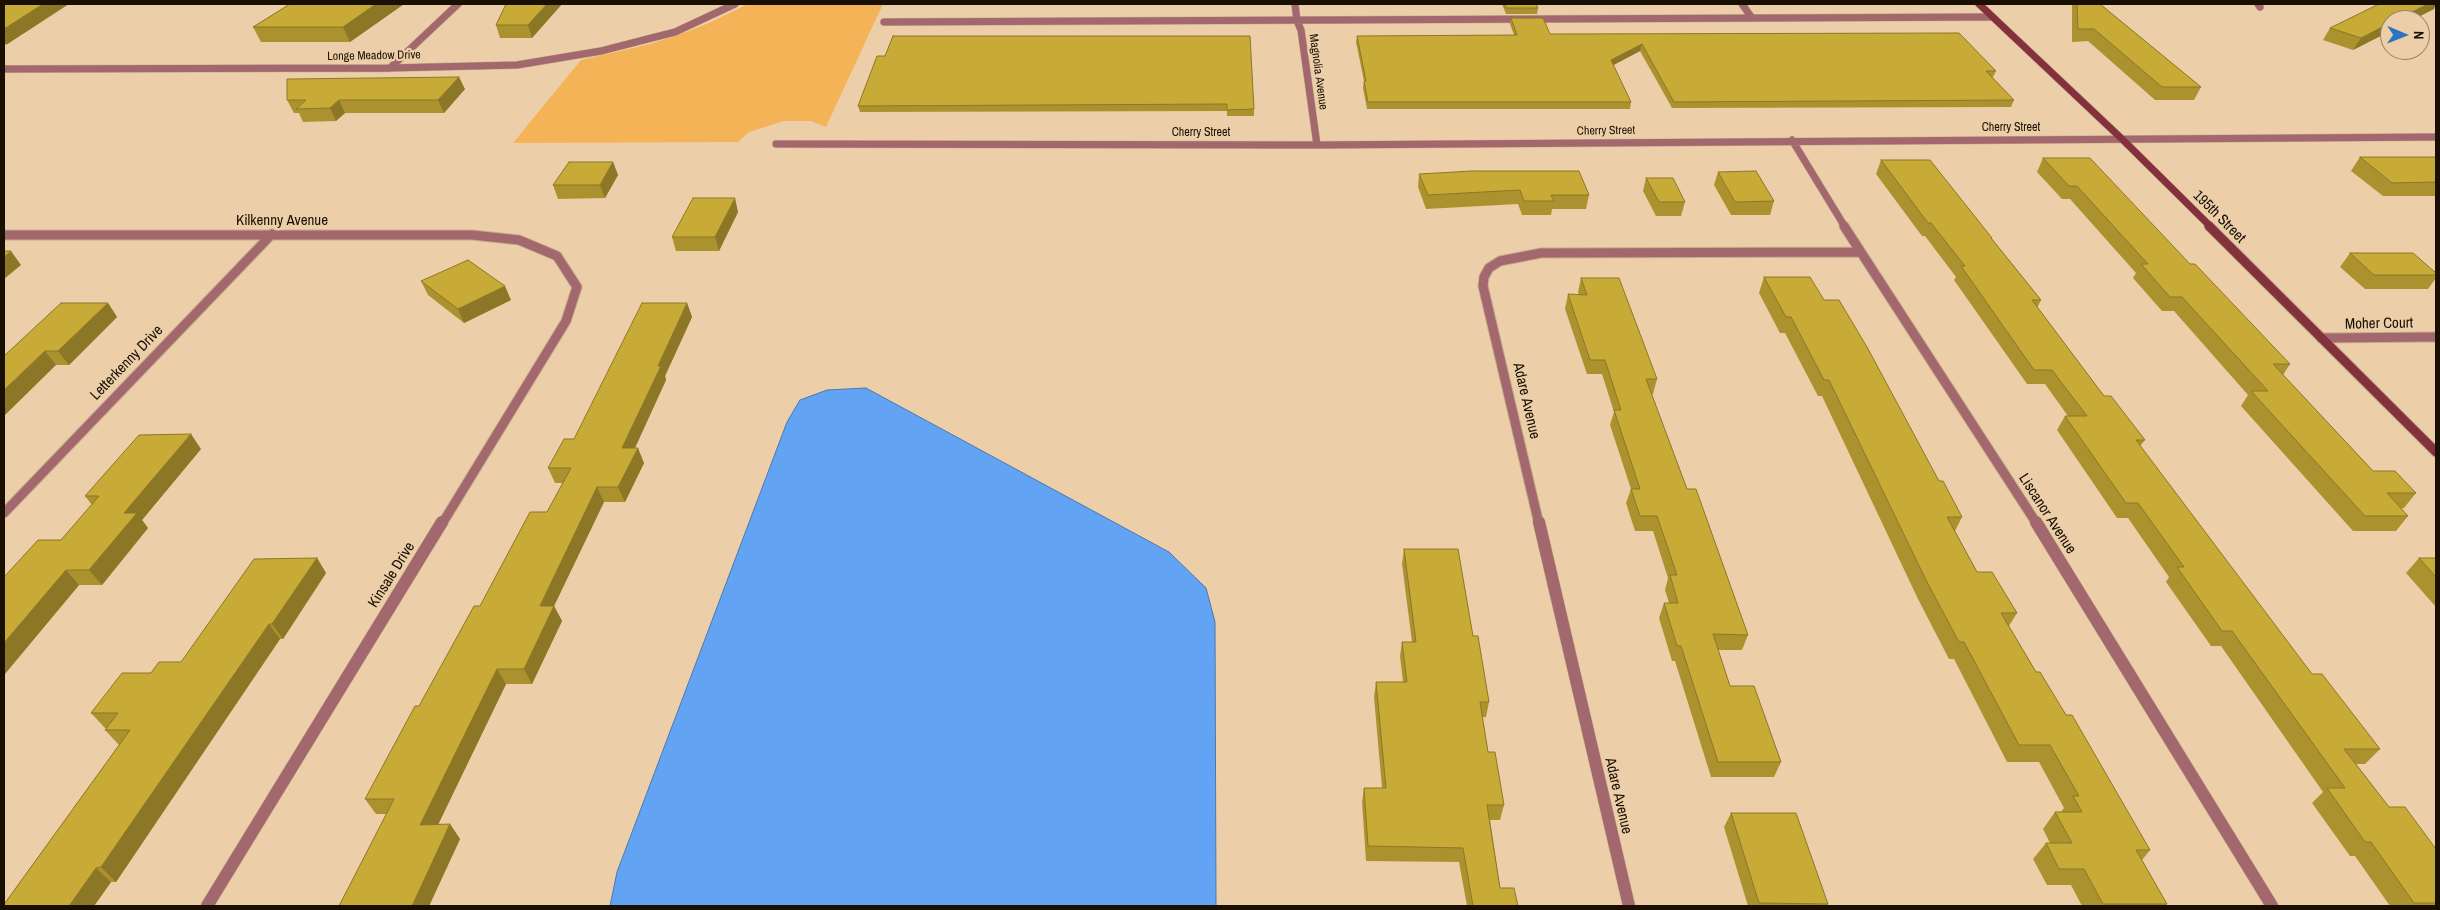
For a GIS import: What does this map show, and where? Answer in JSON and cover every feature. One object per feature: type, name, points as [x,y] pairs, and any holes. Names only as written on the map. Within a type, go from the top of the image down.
[{"type":"street","points":[[390,68],[458,4]]},
{"type":"street","name":"Longe Meadow Drive","points":[[4,69],[390,68],[517,65],[601,51],[675,32],[735,4]]},
{"type":"street","name":"Magnolia Avenue","points":[[1295,4],[1297,20],[1301,30],[1317,144]]},
{"type":"street","points":[[1742,4],[1752,18]]},
{"type":"street","name":"195th Street","points":[[1978,4],[2122,139],[2436,452]]},
{"type":"street","points":[[884,22],[1992,17]]},
{"type":"street","name":"Cherry Street","points":[[776,144],[1317,144],[2436,137]]},
{"type":"street","name":"Liscanor Avenue","points":[[1792,140],[1860,252],[2044,534],[2272,906]]},
{"type":"street","name":"Letterkenny Drive","points":[[4,513],[272,234]]},
{"type":"street","name":"Kilkenny Avenue","points":[[4,235],[472,235],[519,240],[557,256]]},
{"type":"street","name":"Adare Avenue","points":[[1629,906],[1484,286],[1484,277],[1489,268],[1500,261],[1541,253],[1860,252]]},
{"type":"street","name":"Kinsale Drive","points":[[207,906],[566,320],[577,288],[557,256]]},
{"type":"street","name":"Moher Court","points":[[2321,338],[2436,337]]},
{"type":"shaded area","points":[[748,4],[883,4],[826,127],[811,121],[784,121],[749,132],[738,142],[513,143],[581,60],[650,44],[678,35],[709,23]]},
{"type":"water","points":[[866,388],[1169,552],[1206,588],[1215,622],[1216,906],[610,906],[617,872],[787,422],[800,400],[827,390]]},
{"type":"building","points":[[4,4],[43,4],[4,29]]},
{"type":"building","points":[[290,4],[376,4],[343,27],[253,27]]},
{"type":"building","points":[[506,4],[547,4],[528,25],[496,25]]},
{"type":"building","points":[[1505,4],[1536,4],[1538,8],[1506,8]]},
{"type":"building","points":[[2077,4],[2100,4],[2201,87],[2162,87],[2094,29],[2078,29]]},
{"type":"building","points":[[2379,4],[2428,4],[2416,10],[2380,10],[2380,28],[2361,38],[2330,28]]},
{"type":"building","points":[[1511,18],[1543,18],[1550,34],[1959,33],[1996,71],[1986,71],[2014,100],[1674,102],[1642,44],[1611,60],[1631,102],[1368,102],[1357,36],[1517,35]]},
{"type":"building","points":[[893,36],[1250,36],[1254,109],[1227,110],[1227,104],[858,106],[877,56],[885,56]]},
{"type":"building","points":[[459,77],[438,100],[339,100],[330,108],[296,109],[306,100],[287,100],[287,79]]},
{"type":"building","points":[[2360,157],[2436,157],[2436,182],[2392,183]]},
{"type":"building","points":[[2043,158],[2090,158],[2190,264],[2195,264],[2290,364],[2273,364],[2373,471],[2395,471],[2416,493],[2387,493],[2408,516],[2365,516],[2251,391],[2268,391],[2182,297],[2170,297],[2141,264],[2148,264],[2077,186],[2069,186]]},
{"type":"building","points":[[1881,160],[1930,160],[2041,300],[2032,300],[2104,396],[2111,396],[2145,440],[2136,440],[2312,674],[2322,674],[2380,749],[2344,749],[2389,807],[2405,807],[2436,849],[2436,903],[2414,903],[2371,842],[2365,842],[2327,788],[2345,788],[2232,631],[2222,631],[2177,567],[2184,567],[2138,503],[2126,503],[2065,416],[2087,416],[2052,370],[2034,370],[1961,266],[1965,266],[1931,223],[1928,223]]},
{"type":"building","points":[[569,162],[613,162],[600,185],[553,185]]},
{"type":"building","points":[[1472,171],[1579,171],[1589,195],[1551,195],[1554,201],[1524,201],[1520,190],[1428,195],[1419,174]]},
{"type":"building","points":[[1756,171],[1774,201],[1735,202],[1718,172]]},
{"type":"building","points":[[1646,178],[1673,178],[1685,202],[1659,202]]},
{"type":"building","points":[[693,198],[735,198],[715,237],[672,237]]},
{"type":"building","points":[[4,251],[11,251],[4,257]]},
{"type":"building","points":[[2350,253],[2413,253],[2436,275],[2374,275]]},
{"type":"building","points":[[468,260],[505,286],[458,309],[421,281]]},
{"type":"building","points":[[1764,277],[1810,277],[1824,300],[1839,300],[1867,347],[1939,481],[1943,481],[1962,517],[1947,517],[1977,572],[1992,572],[2017,613],[2001,613],[2036,672],[2040,672],[2066,715],[2072,715],[2150,850],[2136,850],[2167,904],[2103,904],[2084,869],[2059,869],[2046,843],[2072,843],[2055,812],[2082,812],[2073,796],[2079,796],[2050,745],[2019,745],[1964,642],[1959,642],[1927,582],[1829,380],[1824,380],[1791,317],[1786,317]]},
{"type":"building","points":[[1581,278],[1619,278],[1657,379],[1646,379],[1687,489],[1696,489],[1748,635],[1713,634],[1730,686],[1754,686],[1781,762],[1718,762],[1681,646],[1677,646],[1664,603],[1678,603],[1670,575],[1677,575],[1657,516],[1640,516],[1631,489],[1640,489],[1614,410],[1621,410],[1605,360],[1590,360],[1568,294],[1587,295]]},
{"type":"building","points":[[61,303],[108,303],[58,351],[45,351],[4,390],[4,356]]},
{"type":"building","points":[[642,303],[687,303],[658,366],[661,366],[622,448],[638,448],[618,487],[597,487],[540,606],[554,606],[524,669],[497,669],[420,825],[450,824],[412,906],[339,906],[394,799],[365,799],[415,706],[419,706],[474,606],[480,606],[530,512],[547,512],[571,468],[548,468],[564,439],[574,439]]},
{"type":"building","points":[[191,434],[124,513],[137,513],[89,570],[66,570],[4,643],[4,577],[38,540],[61,540],[99,496],[85,496],[139,435]]},
{"type":"building","points":[[1404,549],[1458,549],[1473,636],[1478,636],[1489,702],[1480,702],[1488,752],[1495,752],[1504,805],[1487,805],[1500,888],[1514,888],[1518,906],[1473,906],[1463,848],[1368,846],[1364,788],[1386,788],[1376,682],[1407,682],[1402,642],[1416,642]]},
{"type":"building","points":[[317,558],[272,624],[269,624],[101,867],[96,868],[69,906],[4,906],[4,903],[130,730],[105,730],[118,713],[91,713],[122,673],[151,673],[159,662],[181,662],[254,559]]},
{"type":"building","points":[[2419,558],[2436,558],[2436,577]]},
{"type":"building","points":[[1731,813],[1796,813],[1828,904],[1759,903]]}]
